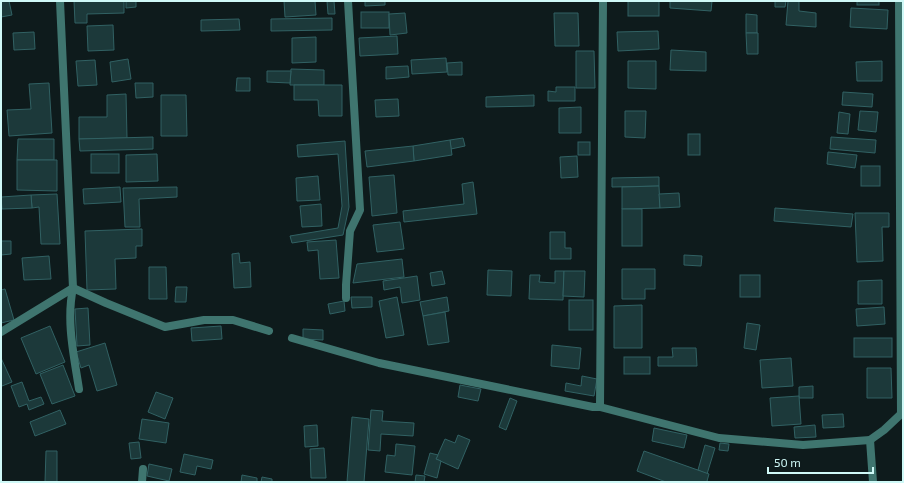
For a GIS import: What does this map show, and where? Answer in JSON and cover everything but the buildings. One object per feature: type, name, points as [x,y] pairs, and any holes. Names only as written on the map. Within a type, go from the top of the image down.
[{"type":"street","points":[[60,1],[73,288],[71,300],[72,345],[79,389]]},
{"type":"street","points":[[346,298],[350,232],[360,210],[348,1]]},
{"type":"street","points":[[600,407],[602,324],[603,1]]},
{"type":"street","points":[[292,338],[379,363],[593,407],[600,407],[719,438],[803,445],[870,440],[884,430],[901,414],[899,1]]},
{"type":"street","points":[[73,288],[165,327],[204,320],[233,320],[269,331]]},
{"type":"street","points":[[1,332],[73,288]]},
{"type":"street","points":[[870,440],[873,482]]},
{"type":"street","points":[[142,482],[143,469]]}]
